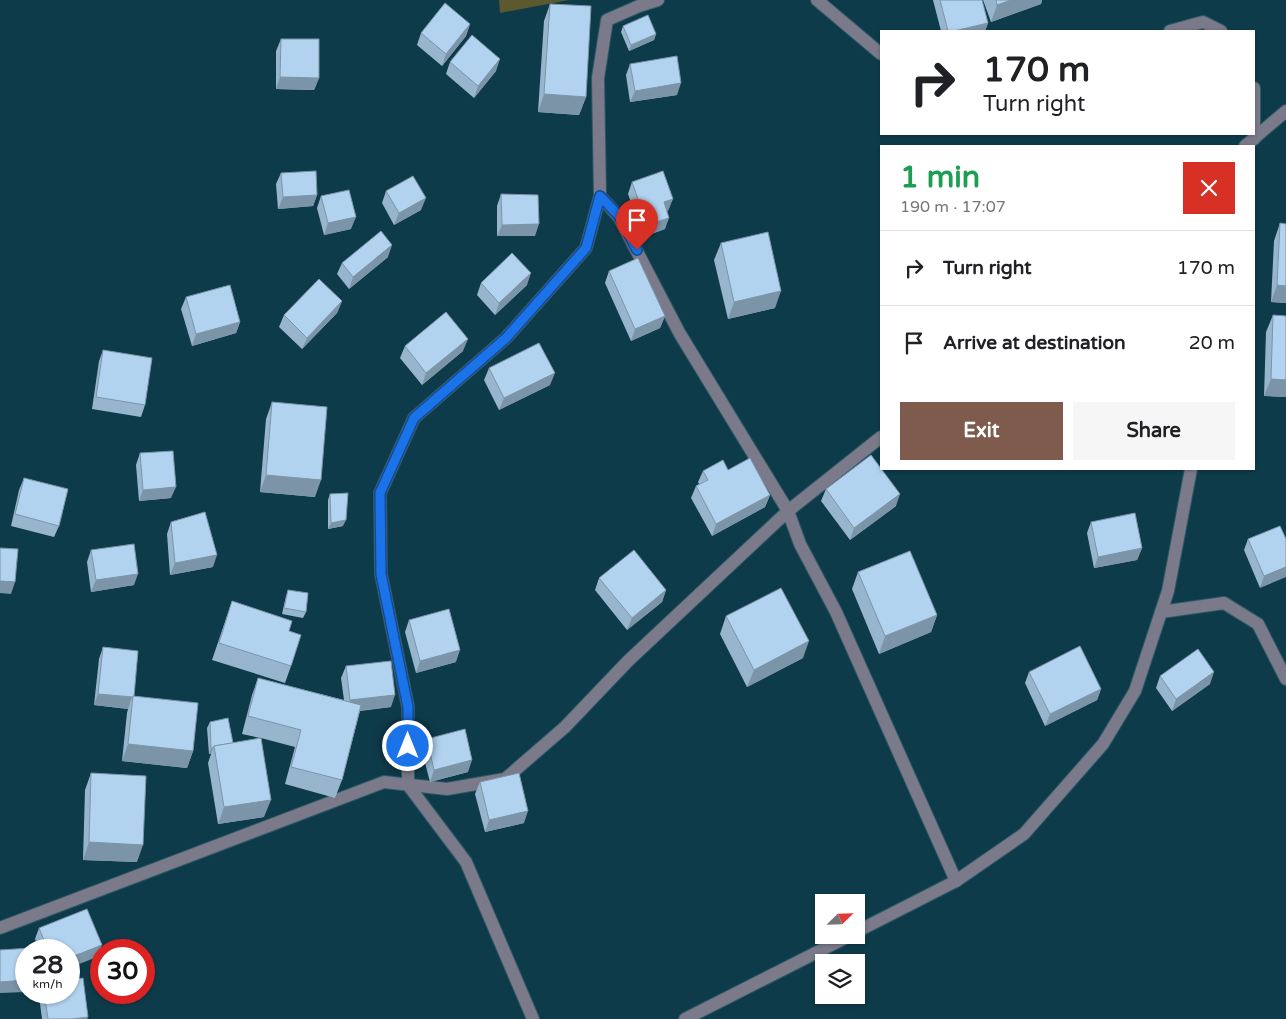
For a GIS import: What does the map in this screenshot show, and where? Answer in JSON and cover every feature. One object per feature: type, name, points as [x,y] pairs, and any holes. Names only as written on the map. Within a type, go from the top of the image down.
[{"type":"street","points":[[533,1019],[466,862],[408,785],[408,707],[381,574],[380,493],[414,418],[506,338],[586,248],[600,196],[598,78],[607,20],[658,0]]},
{"type":"street","points":[[816,0],[880,53]]},
{"type":"street","points":[[1174,30],[1203,22],[1219,30]]},
{"type":"street","points":[[1249,142],[1286,111]]},
{"type":"street","points":[[600,196],[619,216],[680,334],[788,511],[800,544],[836,612],[956,882]]},
{"type":"street","points":[[0,928],[384,782],[447,789],[505,779],[565,727],[628,661],[788,511],[880,438]]},
{"type":"street","points":[[865,928],[956,882],[1024,834],[1103,744],[1135,691],[1168,591],[1191,470]]},
{"type":"street","points":[[1161,612],[1224,603],[1258,624],[1286,679]]},
{"type":"street","points":[[685,1019],[833,944]]},
{"type":"shaded area","points":[[499,0],[569,0],[500,13]]},
{"type":"building","points":[[940,0],[982,0],[988,23],[958,30],[948,30]]},
{"type":"building","points":[[996,0],[1011,0],[997,5]]},
{"type":"building","points":[[445,3],[470,24],[446,54],[421,33]]},
{"type":"building","points":[[550,4],[591,6],[586,97],[544,94]]},
{"type":"building","points":[[648,15],[656,34],[631,45],[623,26]]},
{"type":"building","points":[[472,35],[500,59],[478,86],[450,62]]},
{"type":"building","points":[[281,39],[319,39],[319,78],[280,77]]},
{"type":"building","points":[[677,56],[681,83],[635,91],[630,64]]},
{"type":"building","points":[[316,171],[317,195],[283,197],[281,173]]},
{"type":"building","points":[[663,171],[673,199],[664,202],[669,218],[647,225],[632,182]]},
{"type":"building","points":[[413,176],[426,198],[399,213],[386,191]]},
{"type":"building","points":[[349,190],[356,217],[328,223],[321,196]]},
{"type":"building","points":[[501,194],[538,195],[539,224],[502,225]]},
{"type":"building","points":[[1280,223],[1286,224],[1286,286],[1277,285]]},
{"type":"building","points":[[381,231],[392,245],[353,277],[342,263]]},
{"type":"building","points":[[768,232],[781,291],[734,302],[721,243]]},
{"type":"building","points":[[512,253],[531,273],[499,303],[481,283]]},
{"type":"building","points":[[638,258],[665,316],[635,329],[609,271]]},
{"type":"building","points":[[319,279],[342,301],[307,338],[284,315]]},
{"type":"building","points":[[230,285],[240,322],[196,334],[186,297]]},
{"type":"building","points":[[446,312],[468,339],[426,373],[405,346]]},
{"type":"building","points":[[1273,315],[1286,316],[1286,380],[1271,379]]},
{"type":"building","points":[[539,343],[555,373],[504,398],[489,368]]},
{"type":"building","points":[[103,350],[152,358],[145,405],[96,397]]},
{"type":"building","points":[[272,402],[327,407],[321,480],[266,475]]},
{"type":"building","points":[[173,451],[176,487],[143,490],[140,453]]},
{"type":"building","points":[[871,455],[880,470],[882,470],[900,494],[854,528],[826,489]]},
{"type":"building","points":[[750,458],[770,495],[716,524],[696,486],[708,480],[703,471],[723,460],[728,470]]},
{"type":"building","points":[[24,478],[68,489],[59,526],[15,514]]},
{"type":"building","points":[[348,493],[346,520],[331,523],[330,494]]},
{"type":"building","points":[[205,512],[217,555],[175,563],[171,522]]},
{"type":"building","points":[[1135,513],[1142,548],[1098,557],[1091,522]]},
{"type":"building","points":[[1280,526],[1286,539],[1286,567],[1264,576],[1248,539]]},
{"type":"building","points":[[134,544],[138,574],[96,580],[91,550]]},
{"type":"building","points":[[0,548],[18,549],[15,582],[0,581]]},
{"type":"building","points":[[634,550],[666,590],[632,618],[599,578]]},
{"type":"building","points":[[910,551],[937,615],[885,636],[858,572]]},
{"type":"building","points":[[781,588],[809,641],[754,670],[726,616]]},
{"type":"building","points":[[288,590],[308,593],[306,612],[284,608]]},
{"type":"building","points":[[232,601],[292,621],[289,631],[301,635],[291,666],[219,643]]},
{"type":"building","points":[[449,609],[460,650],[420,661],[409,620]]},
{"type":"building","points":[[1080,646],[1101,689],[1050,714],[1029,672]]},
{"type":"building","points":[[103,647],[138,651],[133,697],[98,694]]},
{"type":"building","points":[[1198,649],[1214,672],[1176,699],[1160,676]]},
{"type":"building","points":[[391,661],[395,695],[350,700],[346,666]]},
{"type":"building","points":[[258,678],[361,705],[342,780],[291,767],[301,730],[248,716]]},
{"type":"building","points":[[133,696],[198,703],[193,751],[128,744]]},
{"type":"building","points":[[228,718],[233,743],[211,748],[210,722]]},
{"type":"building","points":[[465,729],[472,760],[434,770],[427,739]]},
{"type":"building","points":[[261,738],[271,800],[224,807],[214,746]]},
{"type":"building","points":[[91,773],[146,776],[143,845],[89,842]]},
{"type":"building","points":[[519,773],[528,811],[489,820],[480,782]]},
{"type":"building","points":[[87,909],[100,939],[90,939],[90,950],[80,954],[80,939],[44,939],[39,928]]},
{"type":"building","points":[[15,949],[15,981],[0,982],[0,950]]},
{"type":"building","points":[[80,978],[83,978],[88,1017],[48,1019],[46,1004],[80,1004]]},
{"type":"route","points":[[408,746],[408,707],[381,574],[380,493],[414,418],[506,338],[586,248],[600,196],[619,216],[637,250]]}]
